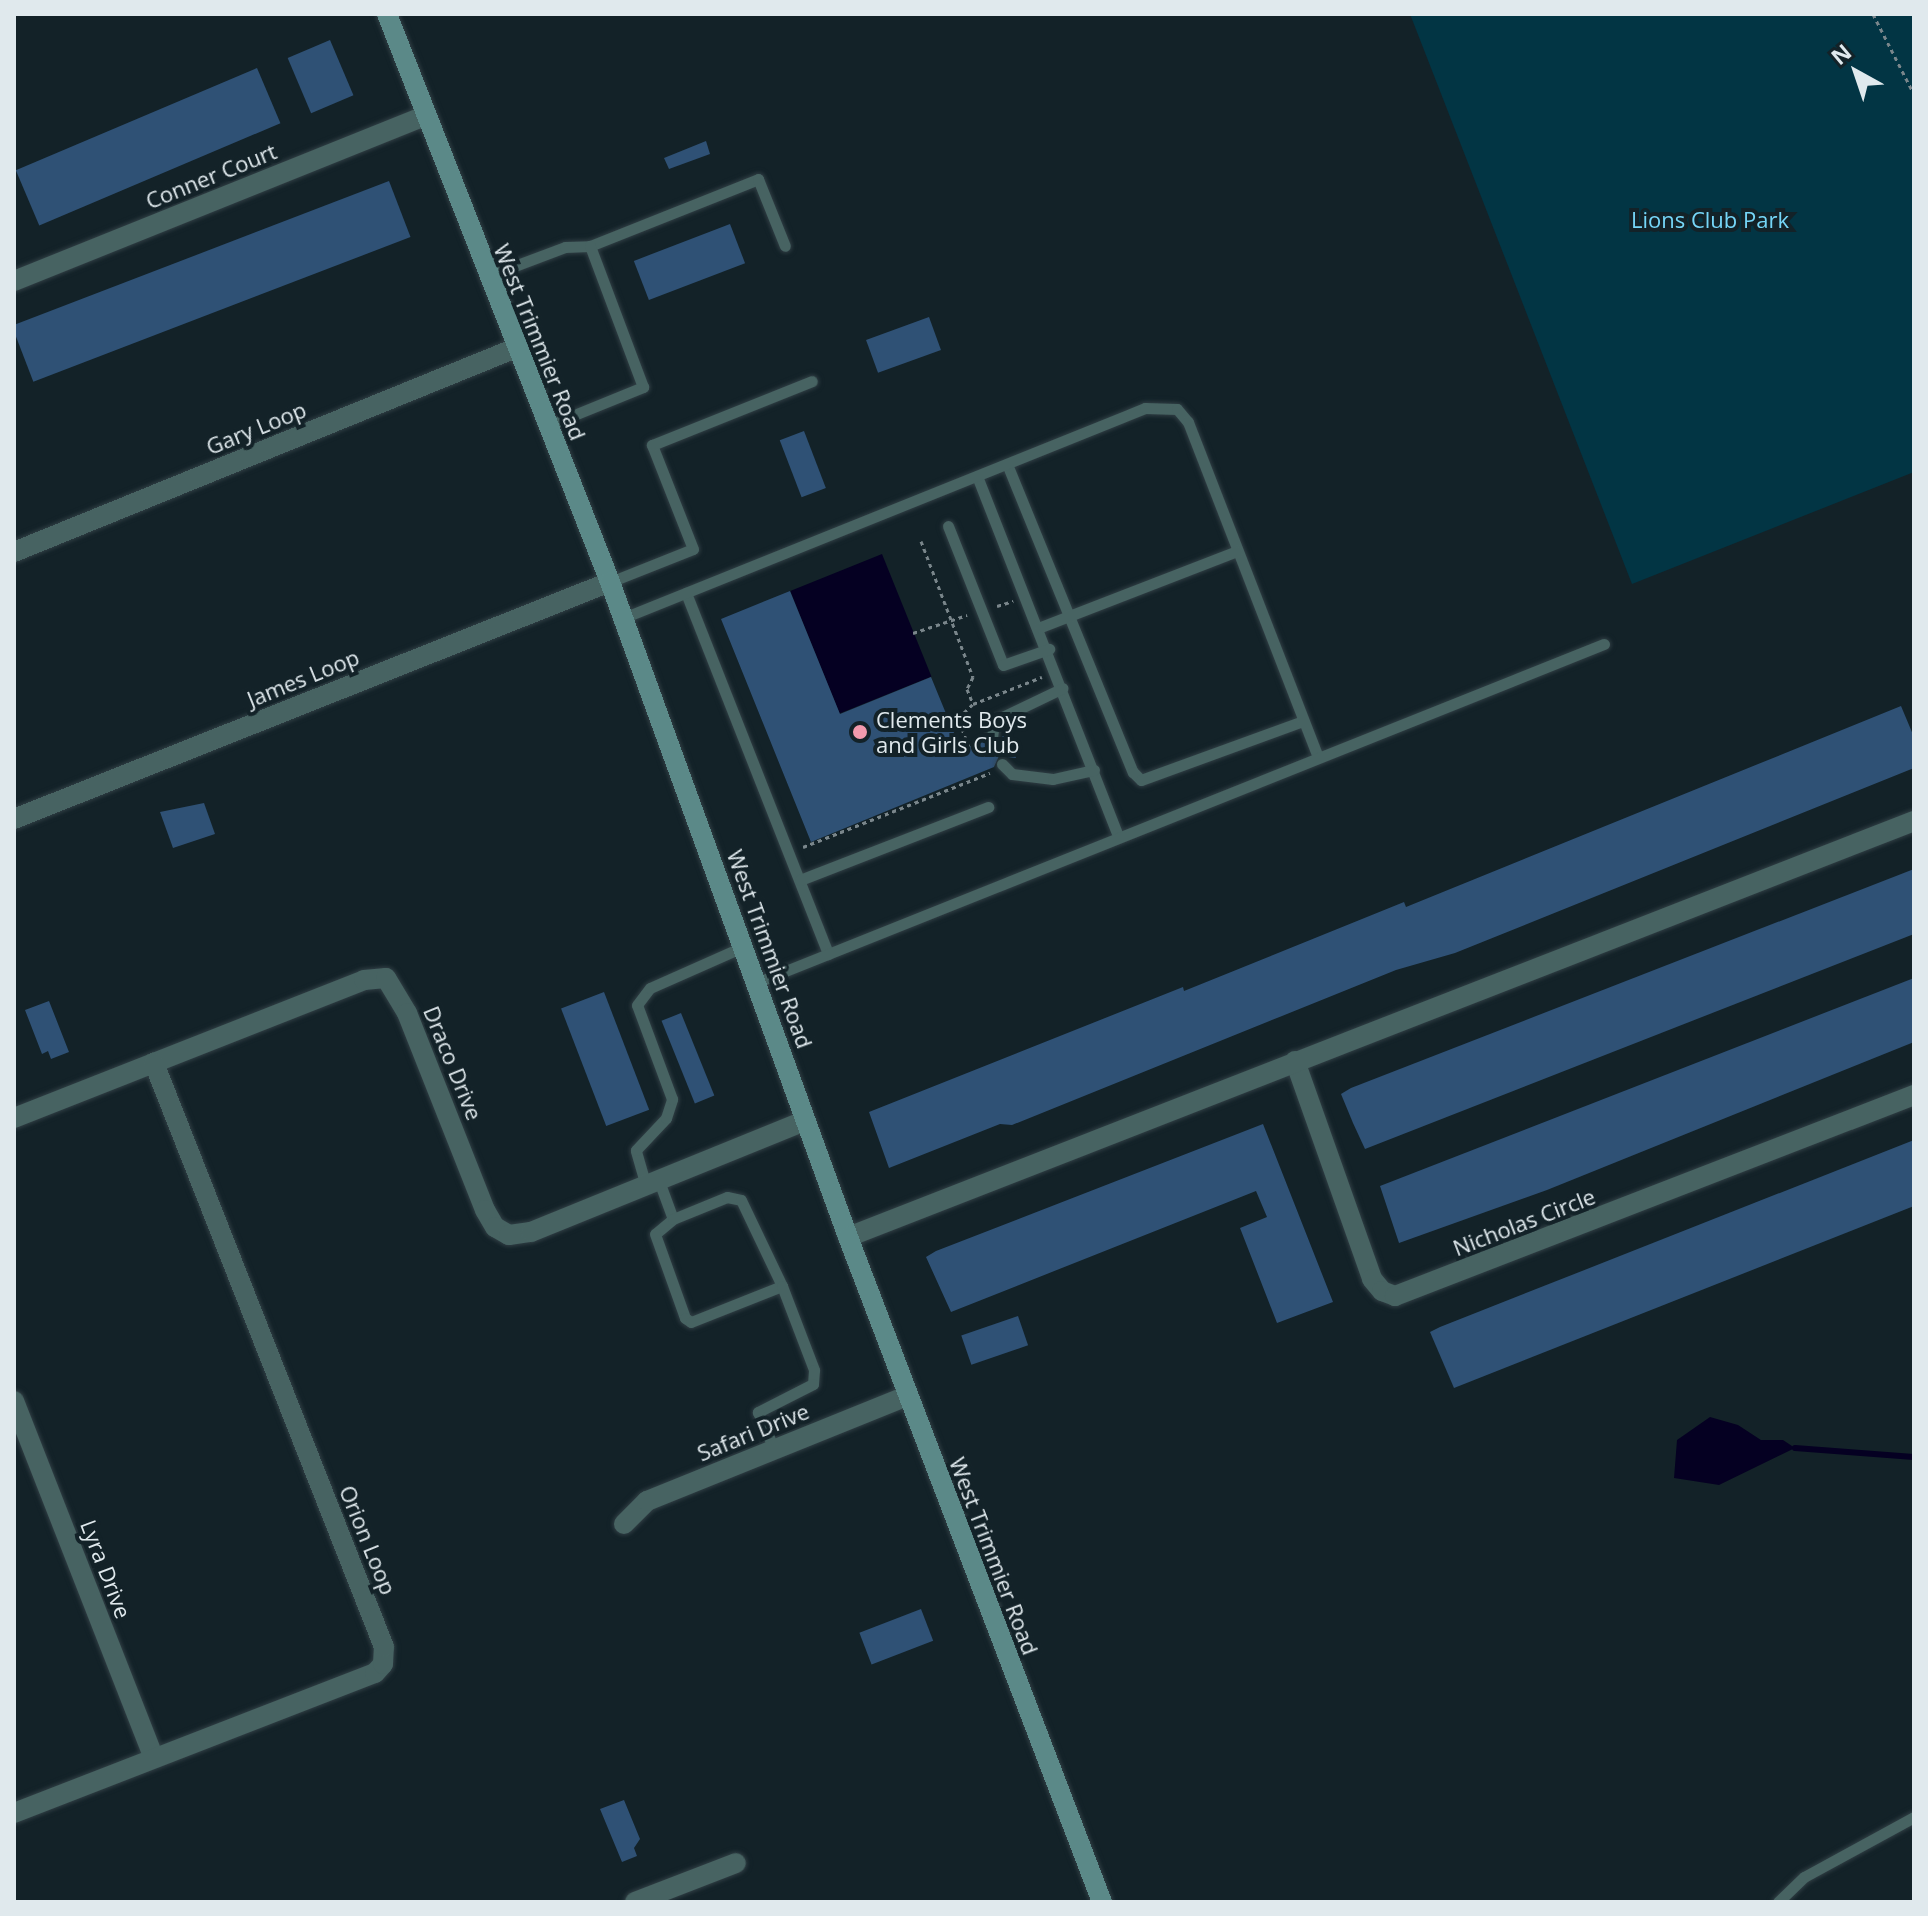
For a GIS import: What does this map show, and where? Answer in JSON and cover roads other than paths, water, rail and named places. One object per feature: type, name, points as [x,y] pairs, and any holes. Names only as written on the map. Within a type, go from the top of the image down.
[{"type":"main road","name":"West Trimmier Road","points":[[387,14],[610,582],[907,1396],[1102,1902]]},
{"type":"street","name":"Conner Court","points":[[14,281],[426,115]]},
{"type":"street","name":"Gary Loop","points":[[14,552],[516,348]]},
{"type":"street","name":"James Loop","points":[[14,819],[610,582]]},
{"type":"street","points":[[848,1237],[1914,821]]},
{"type":"street","name":"Draco Drive","points":[[14,1118],[364,980],[386,978],[407,1013],[495,1227],[509,1235],[531,1232],[805,1121]]},
{"type":"street","name":"Nicholas Circle","points":[[1295,1061],[1372,1279],[1382,1291],[1395,1296],[1914,1095]]},
{"type":"street","name":"Orion Loop","points":[[14,1813],[153,1756],[375,1673],[383,1664],[384,1647],[154,1063]]},
{"type":"street","name":"Safari Drive","points":[[624,1524],[647,1501],[907,1396]]},
{"type":"street","name":"Lyra Drive","points":[[14,1401],[153,1756]]},
{"type":"street","points":[[643,1901],[736,1863]]},
{"type":"lane","points":[[488,276],[565,247],[590,246],[758,179],[785,246]]},
{"type":"lane","points":[[547,426],[643,387],[590,246]]},
{"type":"lane","points":[[610,582],[693,549],[652,445],[812,381]]},
{"type":"lane","points":[[623,618],[1145,408],[1177,409],[1188,422],[1318,758]]},
{"type":"lane","points":[[1007,464],[1133,772],[1141,780],[1303,721]]},
{"type":"lane","points":[[977,476],[1041,627],[1118,835]]},
{"type":"lane","points":[[948,526],[1003,665],[1049,649]]},
{"type":"lane","points":[[1041,627],[1237,551]]},
{"type":"lane","points":[[686,593],[828,954]]},
{"type":"lane","points":[[758,982],[1118,835],[1604,644]]},
{"type":"lane","points":[[992,738],[994,721],[1063,688]]},
{"type":"lane","points":[[1003,766],[1012,774],[1053,779],[1094,770]]},
{"type":"lane","points":[[800,880],[988,807]]},
{"type":"lane","points":[[673,1219],[636,1150],[666,1118],[672,1099],[637,1005],[650,988],[745,946]]},
{"type":"lane","points":[[774,1449],[758,1412],[813,1384],[814,1370],[782,1286],[741,1200],[727,1197],[673,1219],[655,1234],[691,1322],[782,1286]]},
{"type":"lane","points":[[1778,1902],[1804,1877],[1914,1817]]},
{"type":"waterway","points":[[1795,1448],[1914,1457]]},
{"type":"place","name":"Clements Boys and Girls Club","points":[[860,732]]},
{"type":"park label","name":"Lions Club Park","points":[[1710,220]]}]
